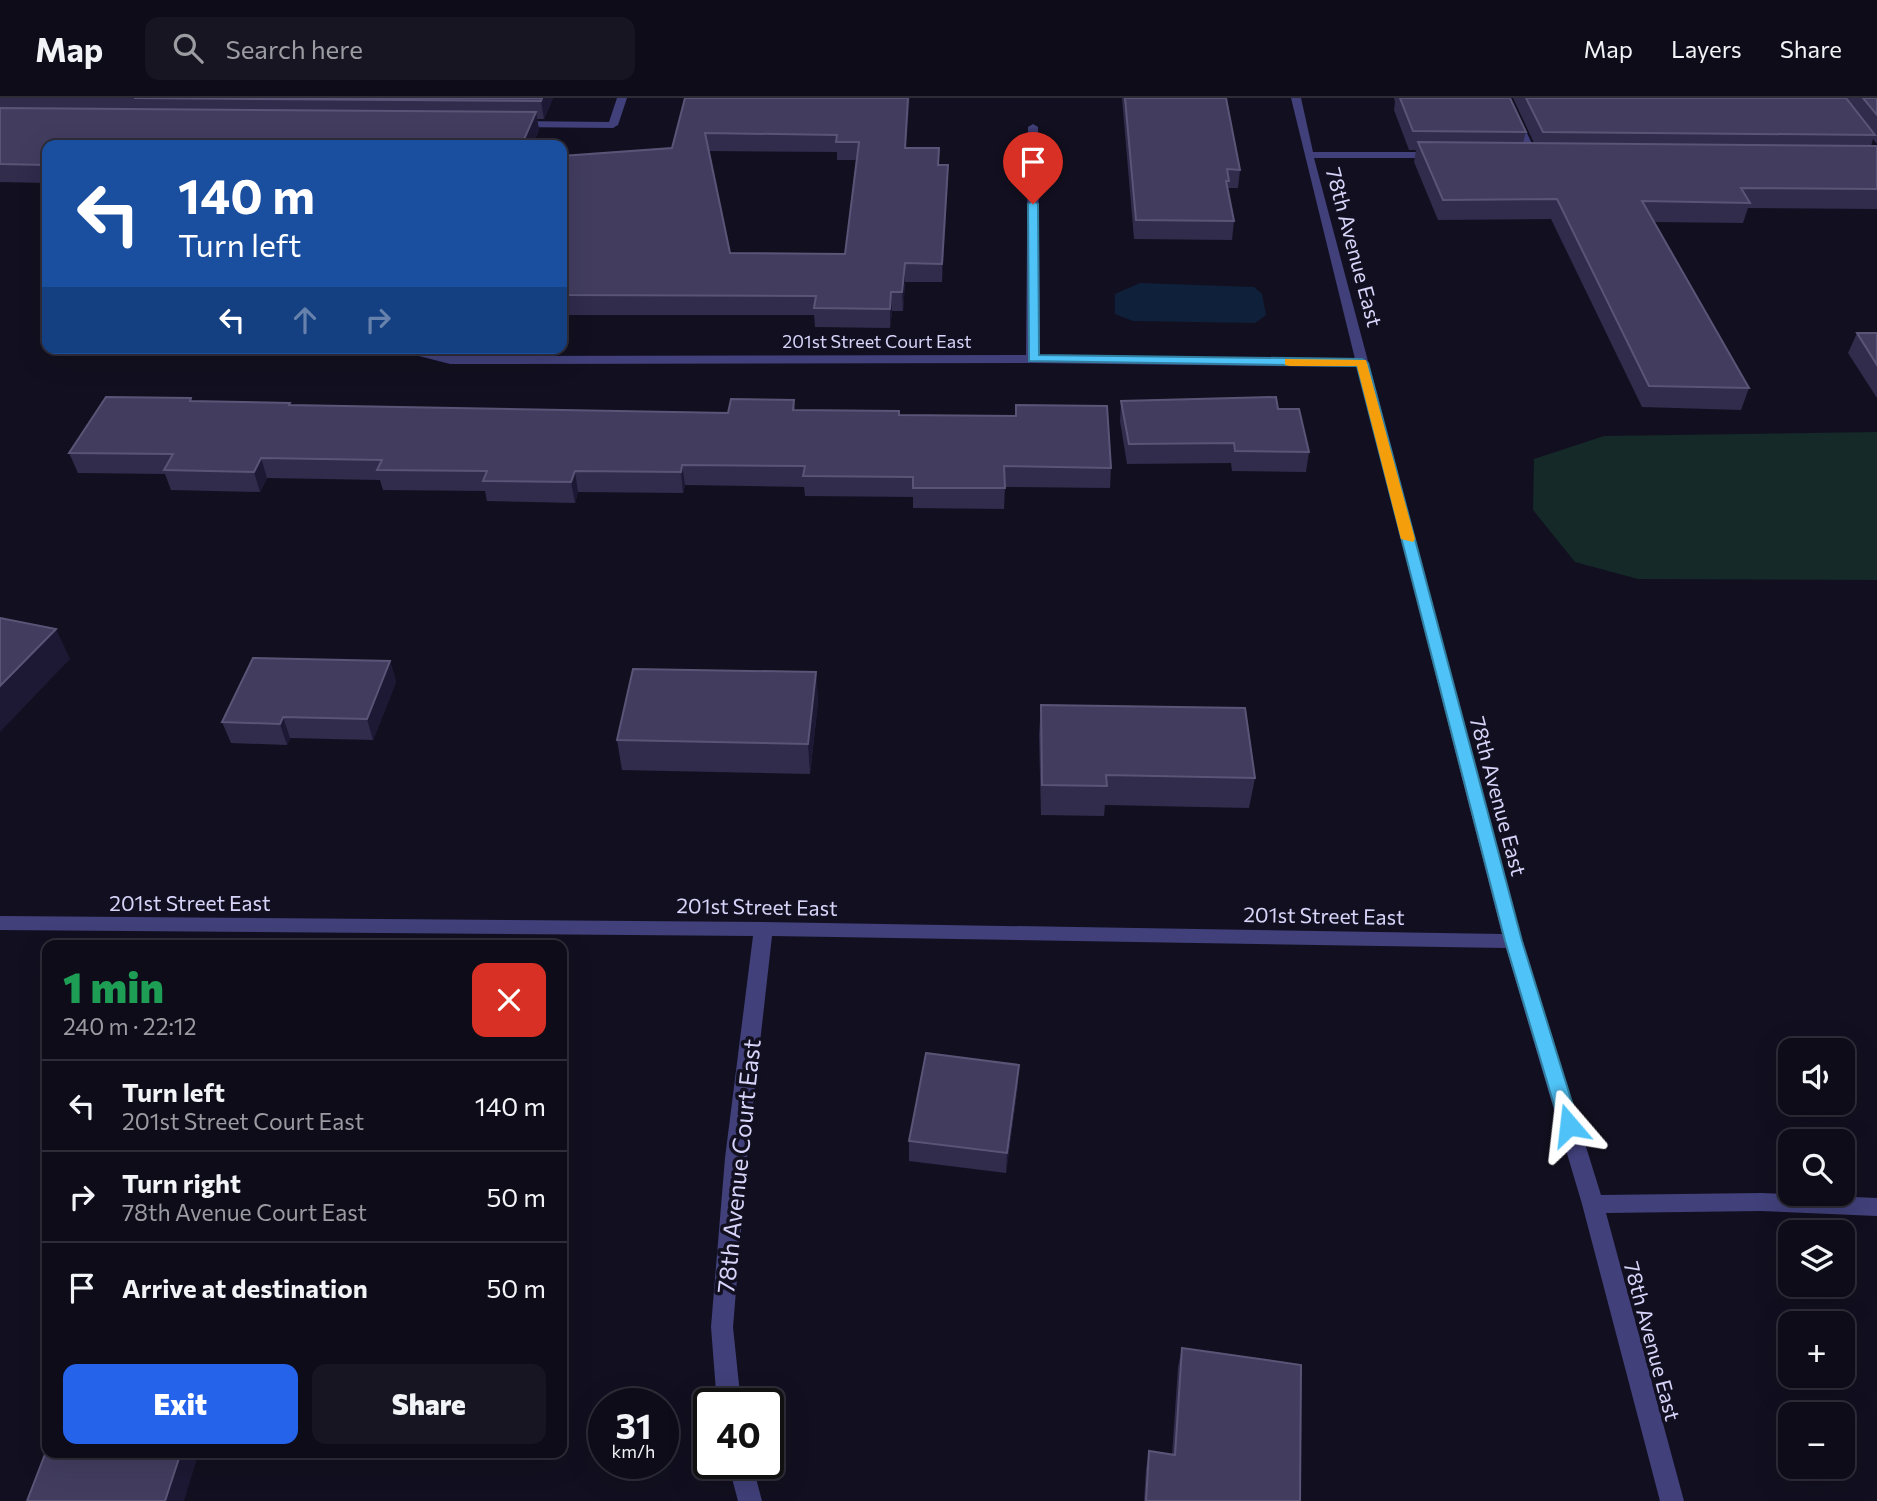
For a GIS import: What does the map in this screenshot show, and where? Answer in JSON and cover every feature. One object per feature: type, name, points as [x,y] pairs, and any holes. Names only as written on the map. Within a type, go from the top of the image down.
[{"type":"street","points":[[502,124],[613,125],[622,98]]},
{"type":"street","name":"78th Avenue East","points":[[1296,98],[1308,155],[1513,941],[1593,1204],[1672,1501]]},
{"type":"street","points":[[1505,98],[1532,156]]},
{"type":"street","points":[[1033,127],[1033,359]]},
{"type":"street","points":[[1308,155],[1449,155]]},
{"type":"street","points":[[1518,156],[1546,156]]},
{"type":"street","name":"201st Street Court East","points":[[425,354],[450,359],[1033,359],[1362,363]]},
{"type":"street","name":"201st Street East","points":[[0,923],[763,929],[1513,941]]},
{"type":"street","name":"78th Avenue Court East","points":[[728,1388],[722,1327],[736,1158],[763,929]]},
{"type":"street","points":[[1593,1204],[1761,1202],[1877,1207]]},
{"type":"street","points":[[744,1479],[750,1501]]},
{"type":"green space","points":[[1877,432],[1877,580],[1638,579],[1575,562],[1533,510],[1534,459],[1604,436]]},
{"type":"water","points":[[1140,283],[1254,287],[1262,294],[1266,315],[1255,323],[1133,321],[1115,314],[1115,294]]},
{"type":"building","points":[[134,98],[542,98],[541,101]]},
{"type":"building","points":[[685,98],[908,98],[905,148],[939,148],[938,165],[948,165],[942,264],[905,263],[902,292],[891,292],[890,309],[814,308],[816,296],[567,295],[567,156],[672,148]],"holes":[[[705,133],[837,135],[836,142],[859,142],[845,254],[730,253]]]},
{"type":"building","points":[[1125,98],[1226,98],[1240,170],[1227,169],[1229,181],[1226,181],[1234,221],[1136,220]]},
{"type":"building","points":[[1400,98],[1510,98],[1526,132],[1413,131]]},
{"type":"building","points":[[1526,98],[1846,98],[1875,135],[1543,132]]},
{"type":"building","points":[[1863,98],[1877,98],[1877,115]]},
{"type":"building","points":[[0,108],[536,112],[524,140],[42,140],[42,165],[0,164]]},
{"type":"building","points":[[1418,142],[1877,146],[1877,189],[1741,188],[1750,203],[1642,201],[1749,388],[1649,386],[1557,199],[1443,200]]},
{"type":"building","points":[[1857,333],[1877,333],[1877,365]]},
{"type":"building","points":[[106,397],[191,398],[190,401],[290,403],[289,405],[728,413],[731,399],[794,400],[793,410],[899,411],[899,415],[1016,416],[1016,405],[1107,406],[1111,468],[1004,466],[1005,488],[913,488],[913,477],[803,476],[805,466],[682,465],[681,472],[575,471],[571,482],[483,481],[487,471],[377,470],[382,460],[261,458],[254,472],[164,470],[173,454],[69,453]]},
{"type":"building","points":[[1276,397],[1278,409],[1299,409],[1309,452],[1235,451],[1234,443],[1129,444],[1121,401]]},
{"type":"building","points":[[0,618],[56,629],[0,686]]},
{"type":"building","points":[[253,658],[390,661],[367,719],[283,717],[280,724],[222,722]]},
{"type":"building","points":[[633,669],[816,672],[808,744],[617,740]]},
{"type":"building","points":[[1041,705],[1245,708],[1255,778],[1106,775],[1107,786],[1042,785]]},
{"type":"building","points":[[926,1053],[1019,1065],[1007,1153],[909,1141]]},
{"type":"building","points":[[1182,1348],[1301,1365],[1300,1501],[1146,1501],[1149,1451],[1175,1455]]},
{"type":"building","points":[[44,1458],[179,1458],[165,1501],[27,1501]]},
{"type":"slow traffic","points":[[1290,362],[1362,363],[1408,539]]},
{"type":"route","points":[[1033,204],[1033,359],[1362,363],[1513,941],[1569,1125]]}]
